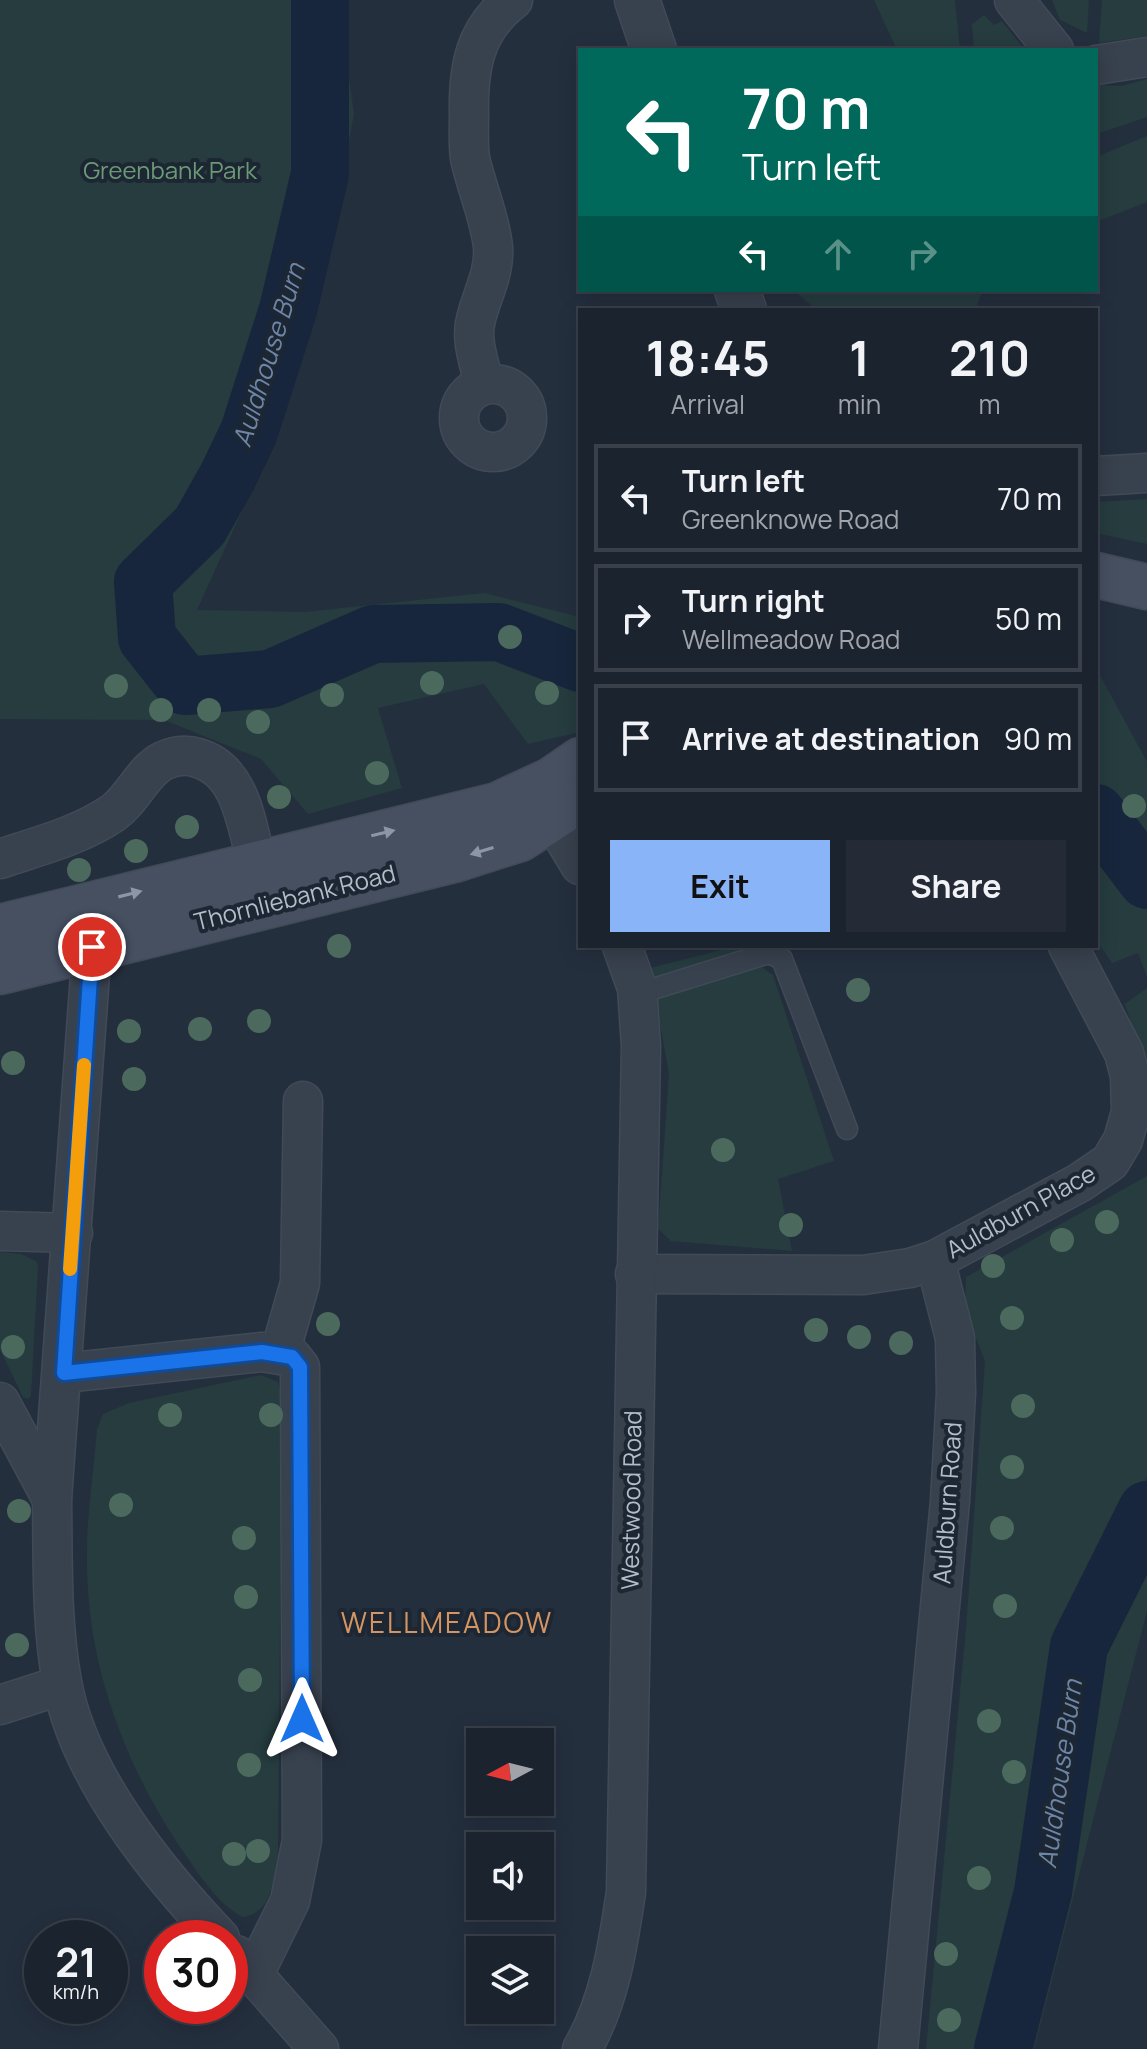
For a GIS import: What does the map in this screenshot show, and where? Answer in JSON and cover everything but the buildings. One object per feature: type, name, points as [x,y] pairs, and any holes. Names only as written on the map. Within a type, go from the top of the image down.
[{"type":"main road","points":[[1098,575],[1147,587]]},
{"type":"main road","name":"Thornliebank Road","points":[[0,927],[88,927],[454,860],[520,839],[556,803],[578,764]]},
{"type":"main road","name":"Thornliebank Road","points":[[0,972],[88,927],[257,863],[497,805],[556,803]]},
{"type":"street","points":[[484,385],[474,340],[475,320],[489,283],[493,248],[470,156],[468,85],[472,56],[482,32],[495,13],[513,0]]},
{"type":"street","points":[[637,0],[653,48]]},
{"type":"street","points":[[1014,0],[1036,32],[1052,48]]},
{"type":"street","points":[[1098,65],[1147,57]]},
{"type":"street","points":[[1098,476],[1147,473]]},
{"type":"street","points":[[0,859],[78,832],[115,812],[162,761],[185,754],[211,762],[226,772],[236,792],[257,863]]},
{"type":"street","points":[[556,803],[578,860]]},
{"type":"street","points":[[88,927],[73,1233],[52,1499],[53,1575],[62,1685],[84,1746],[120,1815],[152,1860],[204,1920]]},
{"type":"street","name":"Westwood Road","points":[[582,2049],[593,2030],[616,1958],[626,1892],[641,1046],[637,994],[623,948]]},
{"type":"street","name":"Auldburn Place","points":[[935,1260],[1079,1183],[1110,1162],[1123,1140],[1131,1112],[1130,1076],[1124,1053],[1069,948]]},
{"type":"street","points":[[280,1353],[300,1283],[303,1101]]},
{"type":"street","points":[[0,1231],[73,1233]]},
{"type":"street","points":[[635,1274],[863,1275],[910,1268],[935,1260]]},
{"type":"street","name":"Auldburn Road","points":[[898,2049],[950,1501],[956,1393],[955,1338],[935,1260]]},
{"type":"street","points":[[64,1373],[280,1353],[292,1357],[300,1367],[302,1840],[290,1901],[248,1954]]},
{"type":"street","points":[[0,1402],[52,1499]]},
{"type":"street","points":[[0,1705],[62,1685]]},
{"type":"street","points":[[248,1968],[319,2049]]},
{"type":"lane","points":[[637,994],[769,953],[782,959],[847,1129]]},
{"type":"green space","name":"Greenbank Park","points":[[0,0],[338,0],[354,114],[327,259],[288,365],[237,486],[251,491],[197,610],[305,612],[484,593],[578,616],[578,732],[528,744],[484,684],[378,708],[402,788],[308,814],[261,759],[164,720],[0,719]]},
{"type":"green space","points":[[874,0],[955,0],[960,48],[896,48]]},
{"type":"green space","points":[[1052,0],[1089,0],[1087,33],[1060,20]]},
{"type":"green space","points":[[1102,0],[1147,0],[1147,36],[1099,43]]},
{"type":"green space","points":[[984,15],[994,25],[1002,21],[1023,48],[974,48],[972,24]]},
{"type":"green space","points":[[1147,79],[1147,117],[1098,133],[1098,85],[1122,86]]},
{"type":"green space","points":[[1147,136],[1147,202],[1098,221],[1098,156]]},
{"type":"green space","points":[[795,292],[982,292],[976,308],[815,308]]},
{"type":"green space","points":[[1147,499],[1147,544],[1098,533],[1098,502]]},
{"type":"green space","points":[[1098,672],[1147,762],[1147,977],[1138,953],[1112,963],[1098,943]]},
{"type":"green space","points":[[734,948],[773,975],[834,1161],[778,1179],[792,1251],[671,1241],[658,1229],[669,1074],[650,968]]},
{"type":"green space","points":[[1147,988],[1147,1071],[1125,1004]]},
{"type":"green space","points":[[1147,1176],[1147,1477],[1093,1590],[1067,1661],[1054,1714],[1022,1897],[987,2049],[926,2049],[966,1629],[985,1361],[965,1310],[966,1277]]},
{"type":"green space","points":[[0,1252],[21,1254],[36,1261],[38,1266],[31,1396],[28,1399],[23,1397],[0,1349]]},
{"type":"green space","points":[[261,1375],[278,1382],[282,1394],[278,1854],[266,1902],[253,1914],[243,1917],[215,1895],[178,1844],[139,1776],[124,1741],[110,1705],[92,1629],[87,1536],[97,1429],[103,1414],[129,1403]]},
{"type":"green space","points":[[1147,1535],[1147,1611],[1034,2049],[1016,2049],[1107,1621]]},
{"type":"waterway","name":"Auldhouse Burn","points":[[320,0],[320,174],[288,310],[249,432],[228,476],[200,526],[143,582],[147,638],[185,686],[270,679],[373,634],[499,632],[578,662]]},
{"type":"waterway","name":"Auldhouse Burn","points":[[1098,816],[1147,880]]},
{"type":"waterway","name":"Auldhouse Burn","points":[[1003,2049],[1043,1892],[1079,1646],[1147,1510]]},
{"type":"slow traffic","points":[[70,1269],[84,1065]]},
{"type":"district","name":"WELLMEADOW","points":[[447,1623]]},
{"type":"route","points":[[92,947],[64,1373],[262,1352],[292,1357],[300,1367],[302,1719]]}]
